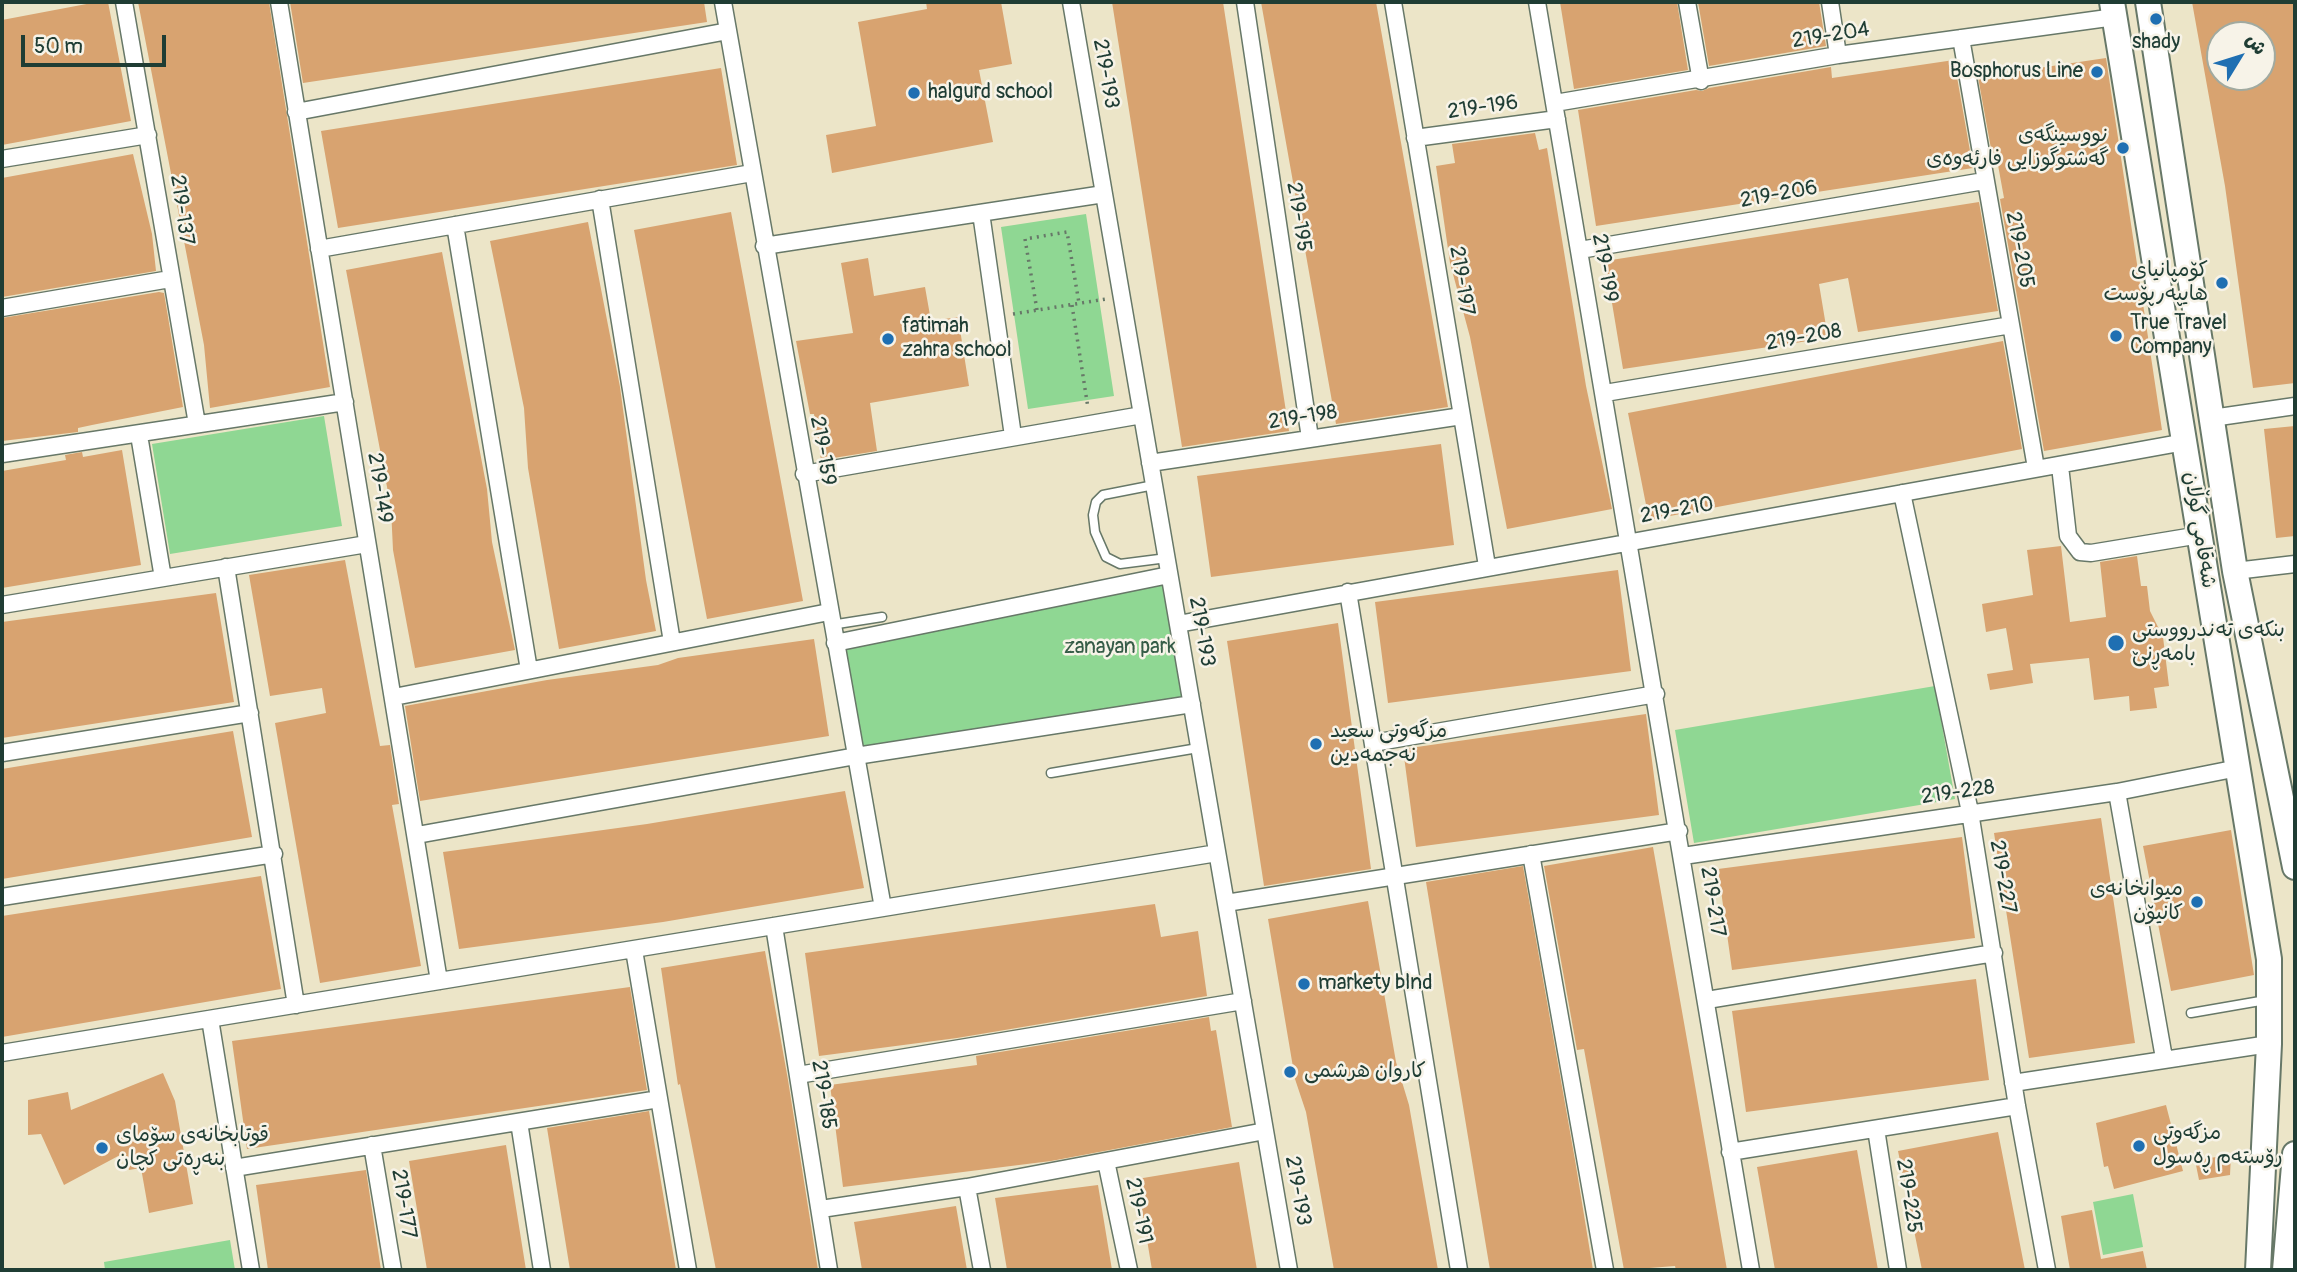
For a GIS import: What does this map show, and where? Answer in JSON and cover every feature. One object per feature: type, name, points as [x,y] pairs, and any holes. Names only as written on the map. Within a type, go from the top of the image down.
[{"type":"main road","name":"شەقامی گوڵان","points":[[2148,2],[2235,571],[2295,867]]},
{"type":"main road","name":"شەقامی گوڵان","points":[[2114,10],[2269,958],[2269,1044],[2258,1270]]},
{"type":"main road","points":[[2285,1270],[2295,1154]]},
{"type":"main road","points":[[2240,1270],[2263,1182]]},
{"type":"street","name":"219-137","points":[[124,2],[197,424]]},
{"type":"street","name":"219-149","points":[[279,2],[439,981]]},
{"type":"street","name":"219-159","points":[[723,2],[804,474],[883,908]]},
{"type":"street","name":"219-193","points":[[1071,2],[1289,1270]]},
{"type":"street","name":"219-195","points":[[1245,2],[1310,438]]},
{"type":"street","name":"219-197","points":[[1393,2],[1487,566]]},
{"type":"street","name":"219-199","points":[[1537,2],[1630,541]]},
{"type":"street","points":[[1687,2],[1701,81]]},
{"type":"street","points":[[1830,2],[1838,55]]},
{"type":"street","name":"219-204","points":[[1556,111],[1838,55],[1961,38],[2114,10]]},
{"type":"street","points":[[296,112],[727,31]]},
{"type":"street","name":"219-205","points":[[1961,38],[2036,468]]},
{"type":"street","name":"219-196","points":[[1415,138],[1556,111]]},
{"type":"street","points":[[2,159],[148,135]]},
{"type":"street","points":[[319,249],[752,173]]},
{"type":"street","name":"219-206","points":[[1580,250],[1984,181]]},
{"type":"street","points":[[764,246],[1104,194]]},
{"type":"street","points":[[600,199],[672,642]]},
{"type":"street","points":[[981,213],[1013,436]]},
{"type":"street","points":[[455,225],[529,670]]},
{"type":"street","points":[[2,309],[170,279]]},
{"type":"street","name":"219-208","points":[[1605,393],[2011,325]]},
{"type":"street","points":[[2,454],[345,402]]},
{"type":"street","points":[[2212,418],[2295,406]]},
{"type":"street","points":[[804,474],[1142,415]]},
{"type":"street","name":"219-198","points":[[1150,463],[1462,416]]},
{"type":"street","points":[[139,435],[163,578]]},
{"type":"street","name":"219-210","points":[[1178,624],[1487,566],[2185,442]]},
{"type":"street","points":[[2060,466],[2068,536],[2080,552],[2091,553],[2200,535]]},
{"type":"street","name":"219-227","points":[[1902,492],[1970,812],[2013,1083],[2048,1270]]},
{"type":"street","name":"219-217","points":[[1630,541],[1751,1270]]},
{"type":"street","points":[[2,605],[367,544]]},
{"type":"street","points":[[2235,571],[2295,564]]},
{"type":"street","points":[[226,567],[274,853],[296,1004]]},
{"type":"street","points":[[835,643],[1168,567]]},
{"type":"street","points":[[1348,592],[1460,1270]]},
{"type":"street","points":[[394,697],[672,642],[830,618]]},
{"type":"street","points":[[1373,743],[1656,694]]},
{"type":"street","points":[[417,835],[856,755],[1192,704]]},
{"type":"street","points":[[2,753],[250,713]]},
{"type":"street","name":"219-228","points":[[1683,856],[2117,792],[2238,768]]},
{"type":"street","points":[[2117,792],[2164,1058]]},
{"type":"street","points":[[1226,903],[1679,831]]},
{"type":"street","points":[[2,897],[274,853]]},
{"type":"street","points":[[2,1053],[1217,853]]},
{"type":"street","points":[[1531,854],[1605,1270]]},
{"type":"street","name":"219-185","points":[[774,926],[829,1270]]},
{"type":"street","points":[[634,950],[688,1270]]},
{"type":"street","points":[[1707,1000],[1994,953]]},
{"type":"street","points":[[798,1075],[1243,1001]]},
{"type":"street","points":[[210,1019],[251,1270]]},
{"type":"street","points":[[2013,1083],[2269,1044]]},
{"type":"street","points":[[234,1168],[660,1099]]},
{"type":"street","points":[[1730,1152],[2017,1106]]},
{"type":"street","points":[[519,1122],[542,1270]]},
{"type":"street","name":"219-225","points":[[1876,1129],[1898,1270]]},
{"type":"street","points":[[821,1209],[967,1186],[1265,1131]]},
{"type":"street","name":"219-177","points":[[372,1145],[393,1270]]},
{"type":"street","name":"219-191","points":[[1106,1161],[1129,1270]]},
{"type":"street","points":[[967,1186],[982,1270]]},
{"type":"lane","points":[[1154,485],[1103,495],[1096,502],[1093,515],[1095,532],[1106,557],[1120,564],[1168,567]]},
{"type":"lane","points":[[830,618],[882,617]]},
{"type":"lane","points":[[1051,773],[1198,748]]},
{"type":"lane","points":[[2191,1013],[2269,999]]},
{"type":"path","points":[[1037,310],[1025,239],[1067,232],[1079,303]]},
{"type":"path","points":[[996,317],[1122,296]]},
{"type":"path","points":[[1072,304],[1090,424]]},
{"type":"green space","points":[[1086,214],[1114,396],[1028,409],[1001,227]]},
{"type":"green space","points":[[324,416],[342,526],[170,554],[152,444]]},
{"type":"green space","name":"zanayan park","points":[[1169,575],[1191,699],[860,747],[843,650]]},
{"type":"green space","points":[[1935,686],[1955,799],[1694,843],[1675,730]]},
{"type":"green space","points":[[2133,1194],[2143,1247],[2103,1255],[2093,1202]]},
{"type":"green space","points":[[230,1240],[235,1270],[105,1270],[104,1262]]},
{"type":"building","points":[[108,2],[131,121],[2,145],[2,20]]},
{"type":"building","points":[[138,2],[269,2],[330,387],[210,408],[204,345]]},
{"type":"building","points":[[290,2],[704,2],[707,22],[303,83]]},
{"type":"building","points":[[926,2],[1001,2],[1012,64],[979,70],[993,142],[832,173],[826,135],[876,126],[858,22],[927,9]]},
{"type":"building","points":[[1112,2],[1223,2],[1289,431],[1182,447]]},
{"type":"building","points":[[1261,2],[1376,2],[1448,407],[1336,424]]},
{"type":"building","points":[[1560,2],[1677,2],[1688,70],[1574,89]]},
{"type":"building","points":[[1698,2],[1819,2],[1826,46],[1709,66]]},
{"type":"building","points":[[2192,2],[2295,2],[2295,383],[2253,388],[2225,186],[2208,91],[2276,91],[2276,21],[2206,21],[2206,80]]},
{"type":"building","points":[[2106,58],[2162,430],[2044,451],[2000,199],[2004,198],[1998,165],[1994,165],[1978,77]]},
{"type":"building","points":[[1954,60],[1973,168],[1596,226],[1578,110],[1831,67],[1832,78]]},
{"type":"building","points":[[721,68],[737,165],[338,228],[321,131]]},
{"type":"building","points":[[1535,133],[1539,150],[1547,148],[1586,386],[1612,509],[1507,529],[1470,337],[1450,263],[1436,166],[1455,163],[1452,144]]},
{"type":"building","points":[[133,154],[152,234],[156,271],[2,297],[2,178]]},
{"type":"building","points":[[1979,202],[1998,311],[1858,332],[1848,278],[1819,284],[1828,338],[1623,369],[1605,261]]},
{"type":"building","points":[[731,212],[803,601],[707,619],[634,230]]},
{"type":"building","points":[[588,222],[620,387],[646,580],[656,631],[559,649],[528,468],[524,408],[490,241]]},
{"type":"building","points":[[442,252],[487,489],[492,542],[515,650],[415,668],[393,550],[391,508],[346,270]]},
{"type":"building","points":[[868,258],[874,296],[925,287],[931,321],[958,317],[969,386],[870,403],[877,451],[821,460],[814,414],[810,414],[796,341],[853,333],[841,263]]},
{"type":"building","points":[[164,293],[183,407],[78,428],[78,432],[2,441],[2,318]]},
{"type":"building","points":[[2003,341],[2022,449],[1649,520],[1628,413]]},
{"type":"building","points":[[2295,426],[2295,536],[2276,538],[2264,429]]},
{"type":"building","points":[[1441,444],[1454,545],[1211,577],[1197,476]]},
{"type":"building","points":[[122,450],[141,565],[2,588],[2,471],[66,460],[65,455],[82,452],[83,457]]},
{"type":"building","points":[[2061,546],[2070,622],[2106,617],[2100,562],[2137,556],[2141,586],[2147,586],[2150,611],[2163,637],[2169,686],[2154,688],[2157,708],[2130,711],[2129,696],[2094,700],[2089,658],[2030,664],[2033,683],[1990,690],[1987,674],[2013,670],[2006,628],[1986,632],[1982,604],[2033,595],[2027,550]]},
{"type":"building","points":[[345,560],[380,746],[390,745],[399,804],[392,805],[421,966],[320,983],[275,723],[326,713],[322,688],[270,696],[249,575]]},
{"type":"building","points":[[1618,570],[1631,671],[1388,703],[1375,602]]},
{"type":"building","points":[[216,593],[234,702],[2,738],[2,622]]},
{"type":"building","points":[[1338,623],[1371,869],[1264,886],[1227,641]]},
{"type":"building","points":[[814,639],[829,736],[420,801],[405,706],[547,680],[658,665],[678,658]]},
{"type":"building","points":[[1646,714],[1659,815],[1416,847],[1403,749]]},
{"type":"building","points":[[233,731],[252,837],[2,879],[2,769]]},
{"type":"building","points":[[845,791],[864,888],[663,922],[459,949],[443,852],[647,824]]},
{"type":"building","points":[[2101,818],[2135,1043],[2029,1058],[1994,833]]},
{"type":"building","points":[[2231,830],[2254,975],[2171,991],[2143,846]]},
{"type":"building","points":[[1962,837],[1975,938],[1732,970],[1718,869]]},
{"type":"building","points":[[1653,847],[1727,1270],[1676,1270],[1675,1266],[1624,1270],[1584,1049],[1577,1050],[1544,866]]},
{"type":"building","points":[[1523,866],[1593,1270],[1490,1270],[1426,882]]},
{"type":"building","points":[[261,876],[281,989],[2,1037],[2,916]]},
{"type":"building","points":[[1368,901],[1396,1062],[1409,1105],[1438,1270],[1334,1270],[1306,1112],[1295,1079],[1268,919]]},
{"type":"building","points":[[1155,904],[1161,937],[1198,931],[1207,996],[957,1038],[819,1056],[805,953]]},
{"type":"building","points":[[765,951],[818,1270],[716,1270],[680,1084],[678,1085],[661,968]]},
{"type":"building","points":[[1976,979],[1989,1080],[1746,1112],[1732,1011]]},
{"type":"building","points":[[630,987],[647,1090],[247,1149],[232,1041]]},
{"type":"building","points":[[1209,1017],[1211,1031],[1216,1030],[1232,1127],[1051,1161],[843,1187],[830,1085],[977,1065],[976,1056]]},
{"type":"building","points":[[163,1073],[175,1101],[193,1204],[149,1213],[141,1168],[129,1170],[122,1154],[64,1185],[41,1134],[28,1135],[28,1100],[68,1092],[71,1110]]},
{"type":"building","points":[[2166,1105],[2183,1171],[2114,1189],[2108,1166],[2104,1167],[2096,1123]]},
{"type":"building","points":[[649,1111],[676,1270],[570,1270],[547,1128]]},
{"type":"building","points":[[1998,1132],[2025,1270],[1922,1270],[1898,1151]]},
{"type":"building","points":[[506,1145],[526,1270],[427,1270],[409,1161]]},
{"type":"building","points":[[1857,1150],[1878,1270],[1775,1270],[1757,1167]]},
{"type":"building","points":[[2231,1155],[2230,1175],[2199,1180],[2195,1160]]},
{"type":"building","points":[[1239,1162],[1257,1270],[1152,1270],[1137,1179]]},
{"type":"building","points":[[366,1170],[381,1270],[268,1270],[256,1185]]},
{"type":"building","points":[[1098,1185],[1112,1270],[1007,1270],[995,1198]]},
{"type":"building","points":[[956,1206],[967,1270],[862,1270],[854,1222]]},
{"type":"building","points":[[2092,1210],[2101,1259],[2143,1251],[2147,1270],[2070,1270],[2061,1216]]},
{"type":"place","name":"shady","points":[[2156,19]]},
{"type":"place","name":"Bosphorus Line","points":[[2097,72]]},
{"type":"place","name":"halgurd school","points":[[914,93]]},
{"type":"place","name":"نووسینگەی گەشتوگوزایی فارئەوەی","points":[[2123,148]]},
{"type":"place","name":"کۆمپانیای هایپەرپۆست","points":[[2222,283]]},
{"type":"place","name":"True Travel Company","points":[[2116,336]]},
{"type":"place","name":"fatimah zahra school","points":[[888,339]]},
{"type":"place","name":"بنکەی تەندرووستی بامەڕنێ","points":[[2116,643]]},
{"type":"place","name":"مزگەوتی سعید نەجمەدین","points":[[1316,744]]},
{"type":"place","name":"میوانخانەی کانیۆن","points":[[2197,902]]},
{"type":"place","name":"markety blnd","points":[[1304,984]]},
{"type":"place","name":"كاروان هرشمی","points":[[1290,1072]]},
{"type":"place","name":"مزگەوتی رۆستەم ڕەسول","points":[[2139,1146]]},
{"type":"place","name":"قوتابخانەی سۆمای بنەڕەتی کچان","points":[[102,1148]]}]
